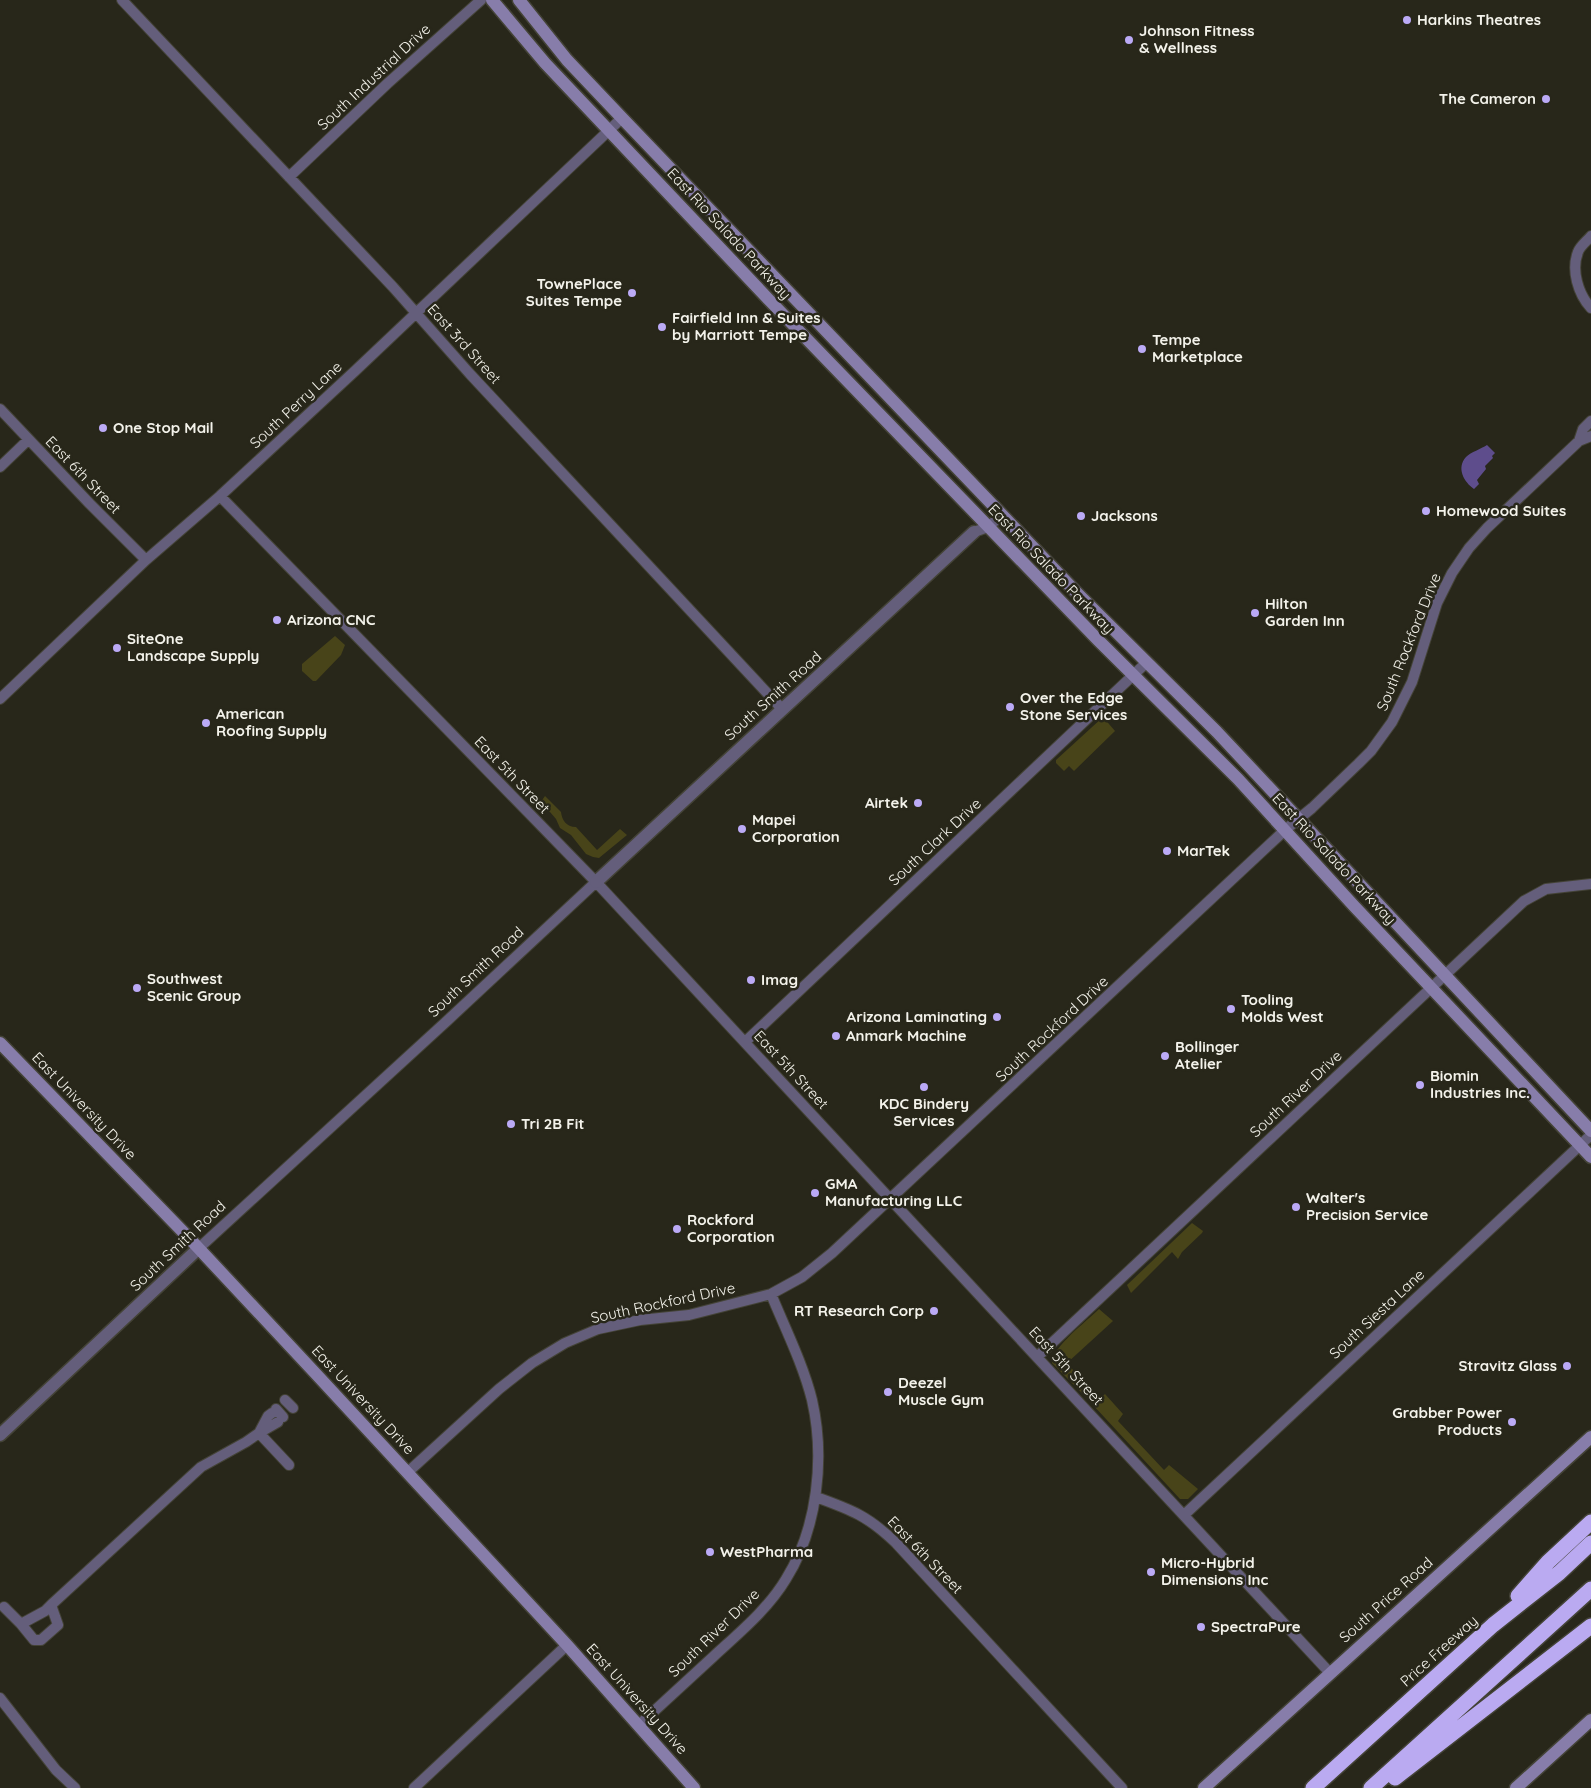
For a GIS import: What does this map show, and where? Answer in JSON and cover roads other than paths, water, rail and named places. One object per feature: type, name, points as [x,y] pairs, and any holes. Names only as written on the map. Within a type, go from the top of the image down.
[{"type":"highway","points":[[1493,1625],[1548,1562],[1591,1522]]},
{"type":"highway","name":"Price Freeway","points":[[1313,1788],[1493,1625],[1558,1573],[1591,1543]]},
{"type":"highway","points":[[1371,1788],[1591,1589]]},
{"type":"highway","points":[[1381,1788],[1591,1626]]},
{"type":"main road","name":"East Rio Salado Parkway","points":[[492,0],[545,63],[984,523],[1133,676],[1201,741],[1591,1157]]},
{"type":"main road","name":"East Rio Salado Parkway","points":[[519,0],[568,60],[622,118],[1002,515],[1146,663],[1217,732],[1591,1131]]},
{"type":"main road","name":"East University Drive","points":[[0,1043],[199,1248],[408,1472],[694,1788]]},
{"type":"main road","name":"South Price Road","points":[[1204,1788],[1591,1437]]},
{"type":"main road","points":[[1516,1788],[1591,1720]]},
{"type":"street","name":"East 3rd Street","points":[[122,0],[289,176],[470,374],[782,709]]},
{"type":"street","name":"South Industrial Drive","points":[[289,176],[388,83],[481,0]]},
{"type":"street","name":"South Perry Lane","points":[[0,699],[146,560],[220,496],[622,118]]},
{"type":"street","points":[[1591,236],[1578,251],[1576,268],[1577,286],[1591,308]]},
{"type":"street","name":"East 6th Street","points":[[0,409],[146,560]]},
{"type":"street","name":"South Rockford Drive","points":[[1579,441],[1583,429],[1591,421]]},
{"type":"street","name":"South Rockford Drive","points":[[408,1472],[499,1389],[532,1363],[565,1343],[598,1330],[640,1320],[689,1315],[771,1294],[802,1277],[819,1264],[891,1200],[1371,751],[1392,722],[1412,682],[1438,603],[1452,573],[1469,548],[1487,528],[1579,441],[1591,436]]},
{"type":"street","points":[[0,467],[28,440]]},
{"type":"street","name":"East 5th Street","points":[[220,496],[596,882],[1330,1673]]},
{"type":"street","name":"South Smith Road","points":[[984,523],[993,505]]},
{"type":"street","name":"South Smith Road","points":[[0,1435],[199,1248],[450,1019],[974,532],[984,523],[1002,515]]},
{"type":"street","name":"South Clark Drive","points":[[744,1042],[1146,663]]},
{"type":"street","name":"South River Drive","points":[[1037,1357],[1524,901],[1546,890],[1591,884]]},
{"type":"street","name":"South Siesta Lane","points":[[1184,1515],[1591,1135]]},
{"type":"street","points":[[771,1294],[811,1398],[818,1437],[816,1497]]},
{"type":"street","points":[[20,1624],[45,1611],[201,1466],[260,1433],[268,1416],[277,1415]]},
{"type":"street","points":[[260,1433],[289,1465]]},
{"type":"street","name":"East 6th Street","points":[[816,1497],[864,1517],[878,1526],[896,1543],[1122,1788]]},
{"type":"street","name":"South River Drive","points":[[639,1725],[745,1627],[772,1599],[787,1578],[802,1546],[816,1497]]},
{"type":"street","points":[[4,1607],[34,1640],[41,1640],[58,1625],[51,1605]]},
{"type":"street","points":[[414,1788],[567,1646]]},
{"type":"street","points":[[0,1698],[56,1770],[75,1788]]},
{"type":"place","name":"Harkins Theatres","points":[[1407,20]]},
{"type":"place","name":"Johnson Fitness & Wellness","points":[[1129,40]]},
{"type":"place","name":"The Cameron","points":[[1546,99]]},
{"type":"place","name":"TownePlace Suites Tempe","points":[[632,293]]},
{"type":"place","name":"Fairfield Inn & Suites by Marriott Tempe","points":[[662,327]]},
{"type":"place","name":"Tempe Marketplace","points":[[1142,349]]},
{"type":"place","name":"One Stop Mail","points":[[103,428]]},
{"type":"place","name":"Homewood Suites","points":[[1426,511]]},
{"type":"place","name":"Jacksons","points":[[1081,516]]},
{"type":"place","name":"Hilton Garden Inn","points":[[1255,613]]},
{"type":"place","name":"Arizona CNC","points":[[277,620]]},
{"type":"place","name":"SiteOne Landscape Supply","points":[[117,648]]},
{"type":"place","name":"Over the Edge Stone Services","points":[[1010,707]]},
{"type":"place","name":"American Roofing Supply","points":[[206,723]]},
{"type":"place","name":"Airtek","points":[[918,803]]},
{"type":"place","name":"Mapei Corporation","points":[[742,829]]},
{"type":"place","name":"MarTek","points":[[1167,851]]},
{"type":"place","name":"Imag","points":[[751,980]]},
{"type":"place","name":"Southwest Scenic Group","points":[[137,988]]},
{"type":"place","name":"Tooling Molds West","points":[[1231,1009]]},
{"type":"place","name":"Arizona Laminating","points":[[997,1017]]},
{"type":"place","name":"Anmark Machine","points":[[836,1036]]},
{"type":"place","name":"Bollinger Atelier","points":[[1165,1056]]},
{"type":"place","name":"Biomin Industries Inc.","points":[[1420,1085]]},
{"type":"place","name":"KDC Bindery Services","points":[[924,1087]]},
{"type":"place","name":"Tri 2B Fit","points":[[511,1124]]},
{"type":"place","name":"GMA Manufacturing LLC","points":[[815,1193]]},
{"type":"place","name":"Walter's Precision Service","points":[[1296,1207]]},
{"type":"place","name":"Rockford Corporation","points":[[677,1229]]},
{"type":"place","name":"RT Research Corp","points":[[934,1311]]},
{"type":"place","name":"Stravitz Glass","points":[[1567,1366]]},
{"type":"place","name":"Deezel Muscle Gym","points":[[888,1392]]},
{"type":"place","name":"Grabber Power Products","points":[[1512,1422]]},
{"type":"place","name":"WestPharma","points":[[710,1552]]},
{"type":"place","name":"Micro-Hybrid Dimensions Inc","points":[[1151,1572]]},
{"type":"place","name":"SpectraPure","points":[[1201,1627]]}]
